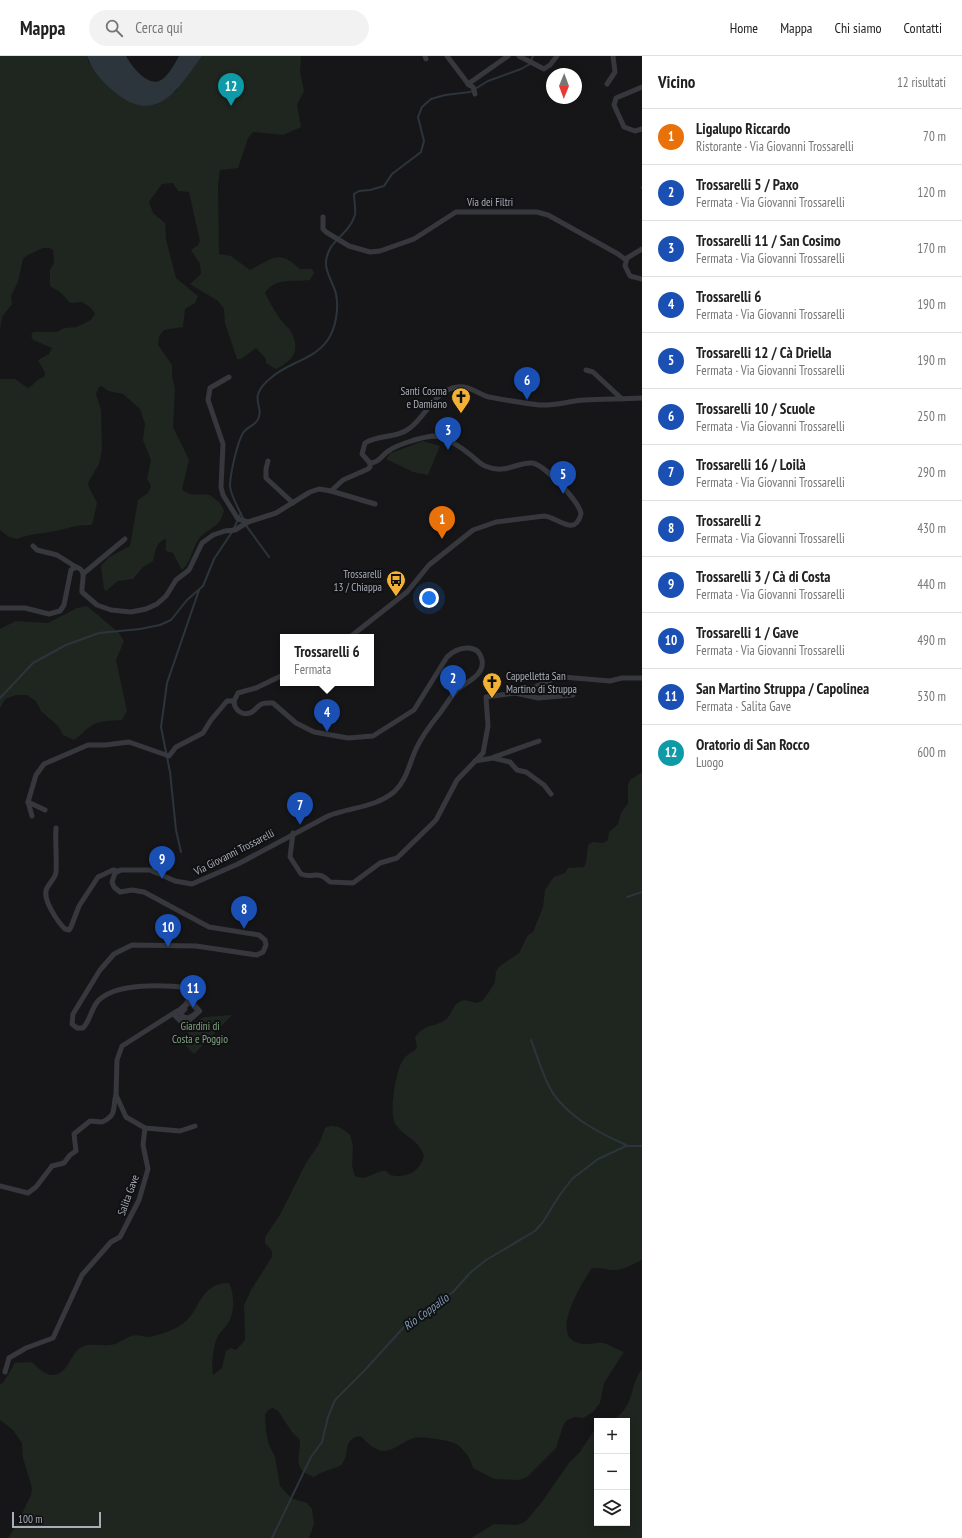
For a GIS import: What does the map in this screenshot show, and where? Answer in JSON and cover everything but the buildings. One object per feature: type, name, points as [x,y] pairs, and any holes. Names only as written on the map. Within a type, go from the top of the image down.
[{"type":"street","points":[[447,56],[468,84],[473,87],[475,94]]},
{"type":"street","points":[[468,84],[508,56]]},
{"type":"street","points":[[519,56],[544,69],[556,56]]},
{"type":"street","points":[[607,84],[615,72],[613,56]]},
{"type":"street","points":[[642,88],[616,98],[614,102],[624,127],[635,131],[642,129]]},
{"type":"street","name":"Via dei Filtri","points":[[323,216],[323,229],[343,243],[363,251],[380,251],[414,238],[456,212],[537,212],[548,215],[626,260]]},
{"type":"street","points":[[642,249],[631,254],[626,260],[625,266],[628,273],[634,278],[642,279]]},
{"type":"street","points":[[586,370],[593,372],[622,399]]},
{"type":"street","points":[[229,377],[210,388],[208,400],[223,444],[221,487],[223,495],[238,519],[248,522]]},
{"type":"street","points":[[370,463],[362,454],[365,443],[373,439],[395,435],[410,428],[439,397],[448,390],[457,387],[468,388],[488,396],[540,405],[642,398]]},
{"type":"street","points":[[354,634],[407,592],[429,565],[472,530],[496,522],[544,516],[550,516],[562,524],[569,526],[577,522],[581,514],[577,503],[548,472],[537,464],[527,464],[510,469],[491,468],[483,465],[457,446],[437,437],[426,437],[392,449],[380,459],[370,463]]},
{"type":"street","points":[[268,461],[266,478],[293,503]]},
{"type":"street","points":[[331,491],[344,479],[368,469],[370,467],[370,463]]},
{"type":"street","points":[[34,546],[37,550],[58,555],[76,567],[82,569],[84,573],[82,592],[97,605],[122,612],[146,609],[157,604],[166,596],[176,580],[185,574],[202,543],[213,535],[225,530],[235,530],[248,522],[276,513],[314,490],[331,491],[375,504]]},
{"type":"street","points":[[84,573],[126,539]]},
{"type":"street","points":[[0,608],[25,608],[49,614],[60,611],[64,606],[71,570],[76,567]]},
{"type":"street","name":"Via Giovanni Trossarelli","points":[[56,828],[56,870],[53,880],[47,887],[46,896],[48,904],[65,929],[70,929],[79,906],[98,877],[113,870],[150,870],[175,881],[192,884],[238,864],[292,833],[343,810],[370,805],[395,791],[407,773],[416,749],[436,718],[455,693],[476,676],[481,669],[481,657],[473,649],[461,648],[452,653],[414,710],[373,736],[348,738],[314,732],[296,723],[272,703],[262,704],[252,712],[245,714],[237,710],[234,701]]},
{"type":"street","points":[[32,816],[28,802],[36,775],[42,766],[49,761],[88,744],[105,745],[126,741],[169,756],[176,747],[203,733],[224,704],[229,700],[234,701],[235,696],[240,692],[256,688],[280,676]]},
{"type":"street","points":[[292,833],[290,857],[300,873],[304,876],[320,875],[330,882],[352,884],[380,863],[397,858],[436,820],[453,785],[461,774],[483,753],[487,733],[488,714],[484,698],[494,695],[521,693],[551,680],[563,677],[610,681],[622,678],[642,678]]},
{"type":"street","points":[[521,693],[526,697],[538,698],[573,695]]},
{"type":"street","points":[[475,761],[493,758],[539,741]]},
{"type":"street","points":[[493,758],[510,762],[517,770],[529,773],[548,789],[551,794]]},
{"type":"street","points":[[28,802],[45,810]]},
{"type":"street","points":[[0,1186],[24,1193],[31,1191],[52,1166],[64,1163],[70,1155],[76,1151],[74,1137],[76,1132],[90,1121],[102,1122],[112,1115],[115,1110],[117,1060],[122,1046],[172,1015],[190,1000],[194,991],[190,988],[183,987],[147,986],[119,990],[106,994],[97,1002],[83,1028],[79,1029],[74,1026],[72,1020],[73,1014],[100,970],[114,954],[127,947],[148,944],[196,946],[257,955],[263,952],[265,948],[265,940],[258,935],[209,927],[150,894],[139,890],[120,892],[116,890],[112,878],[118,871]]},
{"type":"street","points":[[116,1095],[126,1117],[145,1128],[180,1131],[195,1126]]},
{"type":"street","name":"Salita Gave","points":[[5,1372],[9,1358],[26,1348],[53,1338],[82,1275],[111,1242],[120,1237],[126,1227],[139,1200],[148,1169],[143,1145],[145,1128]]},
{"type":"green space","points":[[0,56],[87,56],[89,63],[175,92],[202,56],[301,56],[300,72],[304,91],[297,105],[301,127],[283,135],[253,132],[248,138],[238,168],[220,170],[218,185],[219,254],[231,256],[250,270],[270,259],[281,257],[287,259],[300,269],[312,269],[314,273],[310,280],[279,282],[274,284],[265,293],[277,314],[294,338],[294,354],[291,359],[276,369],[266,363],[266,359],[256,348],[241,359],[237,359],[225,323],[224,309],[218,301],[190,284],[201,274],[200,264],[191,250],[198,245],[200,241],[189,192],[178,191],[173,183],[162,184],[149,202],[153,213],[165,223],[166,239],[176,278],[198,296],[195,303],[185,309],[183,327],[164,330],[159,336],[158,345],[172,365],[172,377],[175,389],[173,427],[189,460],[182,489],[192,494],[210,495],[220,503],[224,510],[220,521],[198,540],[189,560],[182,570],[173,553],[166,551],[166,539],[158,545],[153,561],[143,567],[133,579],[118,581],[106,591],[104,589],[101,566],[109,557],[130,546],[138,500],[148,493],[151,486],[147,479],[151,460],[143,440],[145,424],[140,409],[123,394],[108,391],[102,386],[99,387],[96,394],[101,410],[102,450],[99,464],[88,485],[97,503],[91,525],[75,526],[17,539],[9,537],[0,530],[0,379],[15,379],[28,388],[44,377],[45,373],[38,360],[49,354],[52,348],[33,340],[31,336],[33,332],[57,332],[64,328],[77,327],[91,320],[95,314],[91,308],[82,302],[70,303],[60,292],[50,286],[50,270],[54,263],[53,250],[50,248],[43,248],[23,259],[18,282],[11,296],[12,304],[2,317],[0,330]]},
{"type":"green space","points":[[423,441],[440,446],[428,475],[413,472],[386,459],[391,453]]},
{"type":"green space","points":[[87,606],[119,633],[124,641],[116,660],[127,711],[122,720],[106,721],[95,724],[74,740],[63,735],[58,726],[41,711],[36,701],[27,695],[16,695],[5,699],[0,708],[0,629],[16,621],[48,623],[77,608]]},
{"type":"green space","points":[[642,772],[642,1260],[618,1270],[597,1268],[591,1269],[580,1287],[570,1311],[567,1322],[567,1332],[572,1340],[582,1344],[604,1343],[624,1352],[604,1383],[600,1403],[593,1412],[583,1418],[575,1417],[567,1420],[563,1426],[556,1448],[527,1477],[519,1480],[494,1479],[473,1468],[464,1451],[456,1444],[447,1441],[429,1438],[414,1438],[387,1451],[380,1451],[360,1436],[350,1440],[348,1443],[345,1460],[340,1466],[314,1477],[307,1474],[300,1467],[300,1440],[292,1432],[278,1411],[273,1408],[268,1410],[265,1415],[266,1431],[268,1442],[275,1457],[280,1486],[291,1498],[307,1503],[312,1509],[314,1524],[309,1538],[8,1538],[17,1524],[31,1495],[32,1488],[23,1458],[22,1443],[13,1430],[0,1420],[0,1384],[3,1383],[15,1363],[32,1362],[47,1374],[58,1374],[66,1367],[75,1353],[82,1347],[92,1345],[112,1345],[134,1335],[150,1337],[178,1327],[192,1314],[205,1293],[219,1284],[229,1283],[233,1299],[233,1310],[230,1320],[217,1338],[213,1351],[213,1375],[222,1368],[226,1351],[231,1348],[236,1350],[245,1340],[244,1305],[251,1290],[272,1257],[272,1251],[265,1243],[265,1237],[281,1213],[306,1163],[319,1144],[325,1128],[335,1126],[344,1130],[350,1135],[353,1145],[352,1166],[355,1176],[364,1178],[378,1172],[386,1171],[390,1175],[401,1176],[411,1173],[419,1166],[424,1156],[415,1142],[396,1125],[393,1112],[394,1092],[400,1065],[404,1058],[417,1048],[415,1037],[423,1029],[445,1020],[456,1005],[461,1001],[467,1000],[476,1003],[482,1001],[495,982],[496,971],[500,966],[519,953],[528,935],[533,932],[543,907],[545,890],[549,884],[554,877],[565,873],[568,868],[584,867],[586,863],[588,845],[592,842],[603,843],[608,840],[609,832],[618,824],[621,813],[628,803],[628,785],[630,780]]},
{"type":"green space","name":"Giardini di Costa e Poggio","points":[[232,1015],[194,1054],[182,1042],[189,1034],[184,1029],[204,1017]]},
{"type":"green space","points":[[642,1369],[642,1538],[471,1538],[494,1524],[517,1525],[525,1522],[541,1503],[569,1463],[580,1452],[594,1432],[594,1526],[630,1526],[630,1418],[616,1418],[620,1415],[629,1402]]},
{"type":"shaded area","points":[[87,56],[126,56],[142,76],[154,82],[160,81],[165,77],[179,56],[202,56],[176,90],[167,98],[156,104],[144,106],[132,103],[112,90],[95,72]]},
{"type":"waterway","points":[[244,520],[234,499],[230,486],[238,444],[243,433],[257,421],[260,411],[258,402],[259,391],[264,385],[279,372],[315,353],[327,341],[333,331],[337,312],[337,300],[335,290],[327,270],[326,262],[330,248],[348,228],[355,215],[354,194],[359,191],[384,186],[392,174],[421,152],[424,141],[418,117],[422,107],[431,99],[445,95],[470,92],[488,81],[521,69],[530,64],[533,56]]},
{"type":"waterway","points":[[234,528],[241,513]]},
{"type":"waterway","points":[[245,524],[269,557]]},
{"type":"waterway","points":[[0,698],[33,663],[66,645],[99,633],[140,629],[160,625],[171,620],[187,600],[203,586],[214,559],[232,532]]},
{"type":"waterway","points":[[181,852],[176,830],[170,772],[161,727],[167,683],[199,590]]},
{"type":"waterway","points":[[627,897],[642,892]]},
{"type":"waterway","points":[[531,1040],[546,1080],[559,1101],[582,1121],[599,1132],[626,1145]]},
{"type":"waterway","name":"Rio Coppallo","points":[[272,1538],[311,1457],[322,1442],[328,1417],[335,1400],[404,1327],[453,1292],[471,1272],[486,1260],[535,1231],[543,1222],[559,1196],[572,1179],[598,1159],[626,1146],[642,1146]]},
{"type":"place","name":"Oratorio di San Rocco","points":[[231,106]]},
{"type":"place","name":"Trossarelli 10 / Scuole","points":[[527,400]]},
{"type":"place","name":"Santi Cosma e Damiano","points":[[461,414]]},
{"type":"place","name":"Trossarelli 11 / San Cosimo","points":[[448,450]]},
{"type":"place","name":"Trossarelli 12 / Cà Driella","points":[[563,494]]},
{"type":"place","name":"Ligalupo Riccardo","points":[[442,539]]},
{"type":"place","name":"Trossarelli 13 / Chiappa","points":[[396,597]]},
{"type":"place","name":"Trossarelli 5 / Paxo","points":[[453,698]]},
{"type":"place","name":"Cappelletta San Martino di Struppa","points":[[492,699]]},
{"type":"place","name":"Trossarelli 6","points":[[327,732]]},
{"type":"place","name":"Trossarelli 16 / Loilà","points":[[300,825]]},
{"type":"place","name":"Trossarelli 3 / Cà di Costa","points":[[162,879]]},
{"type":"place","name":"Trossarelli 2","points":[[244,929]]},
{"type":"place","name":"Trossarelli 1 / Gave","points":[[168,947]]},
{"type":"place","name":"San Martino Struppa / Capolinea","points":[[193,1008]]}]
